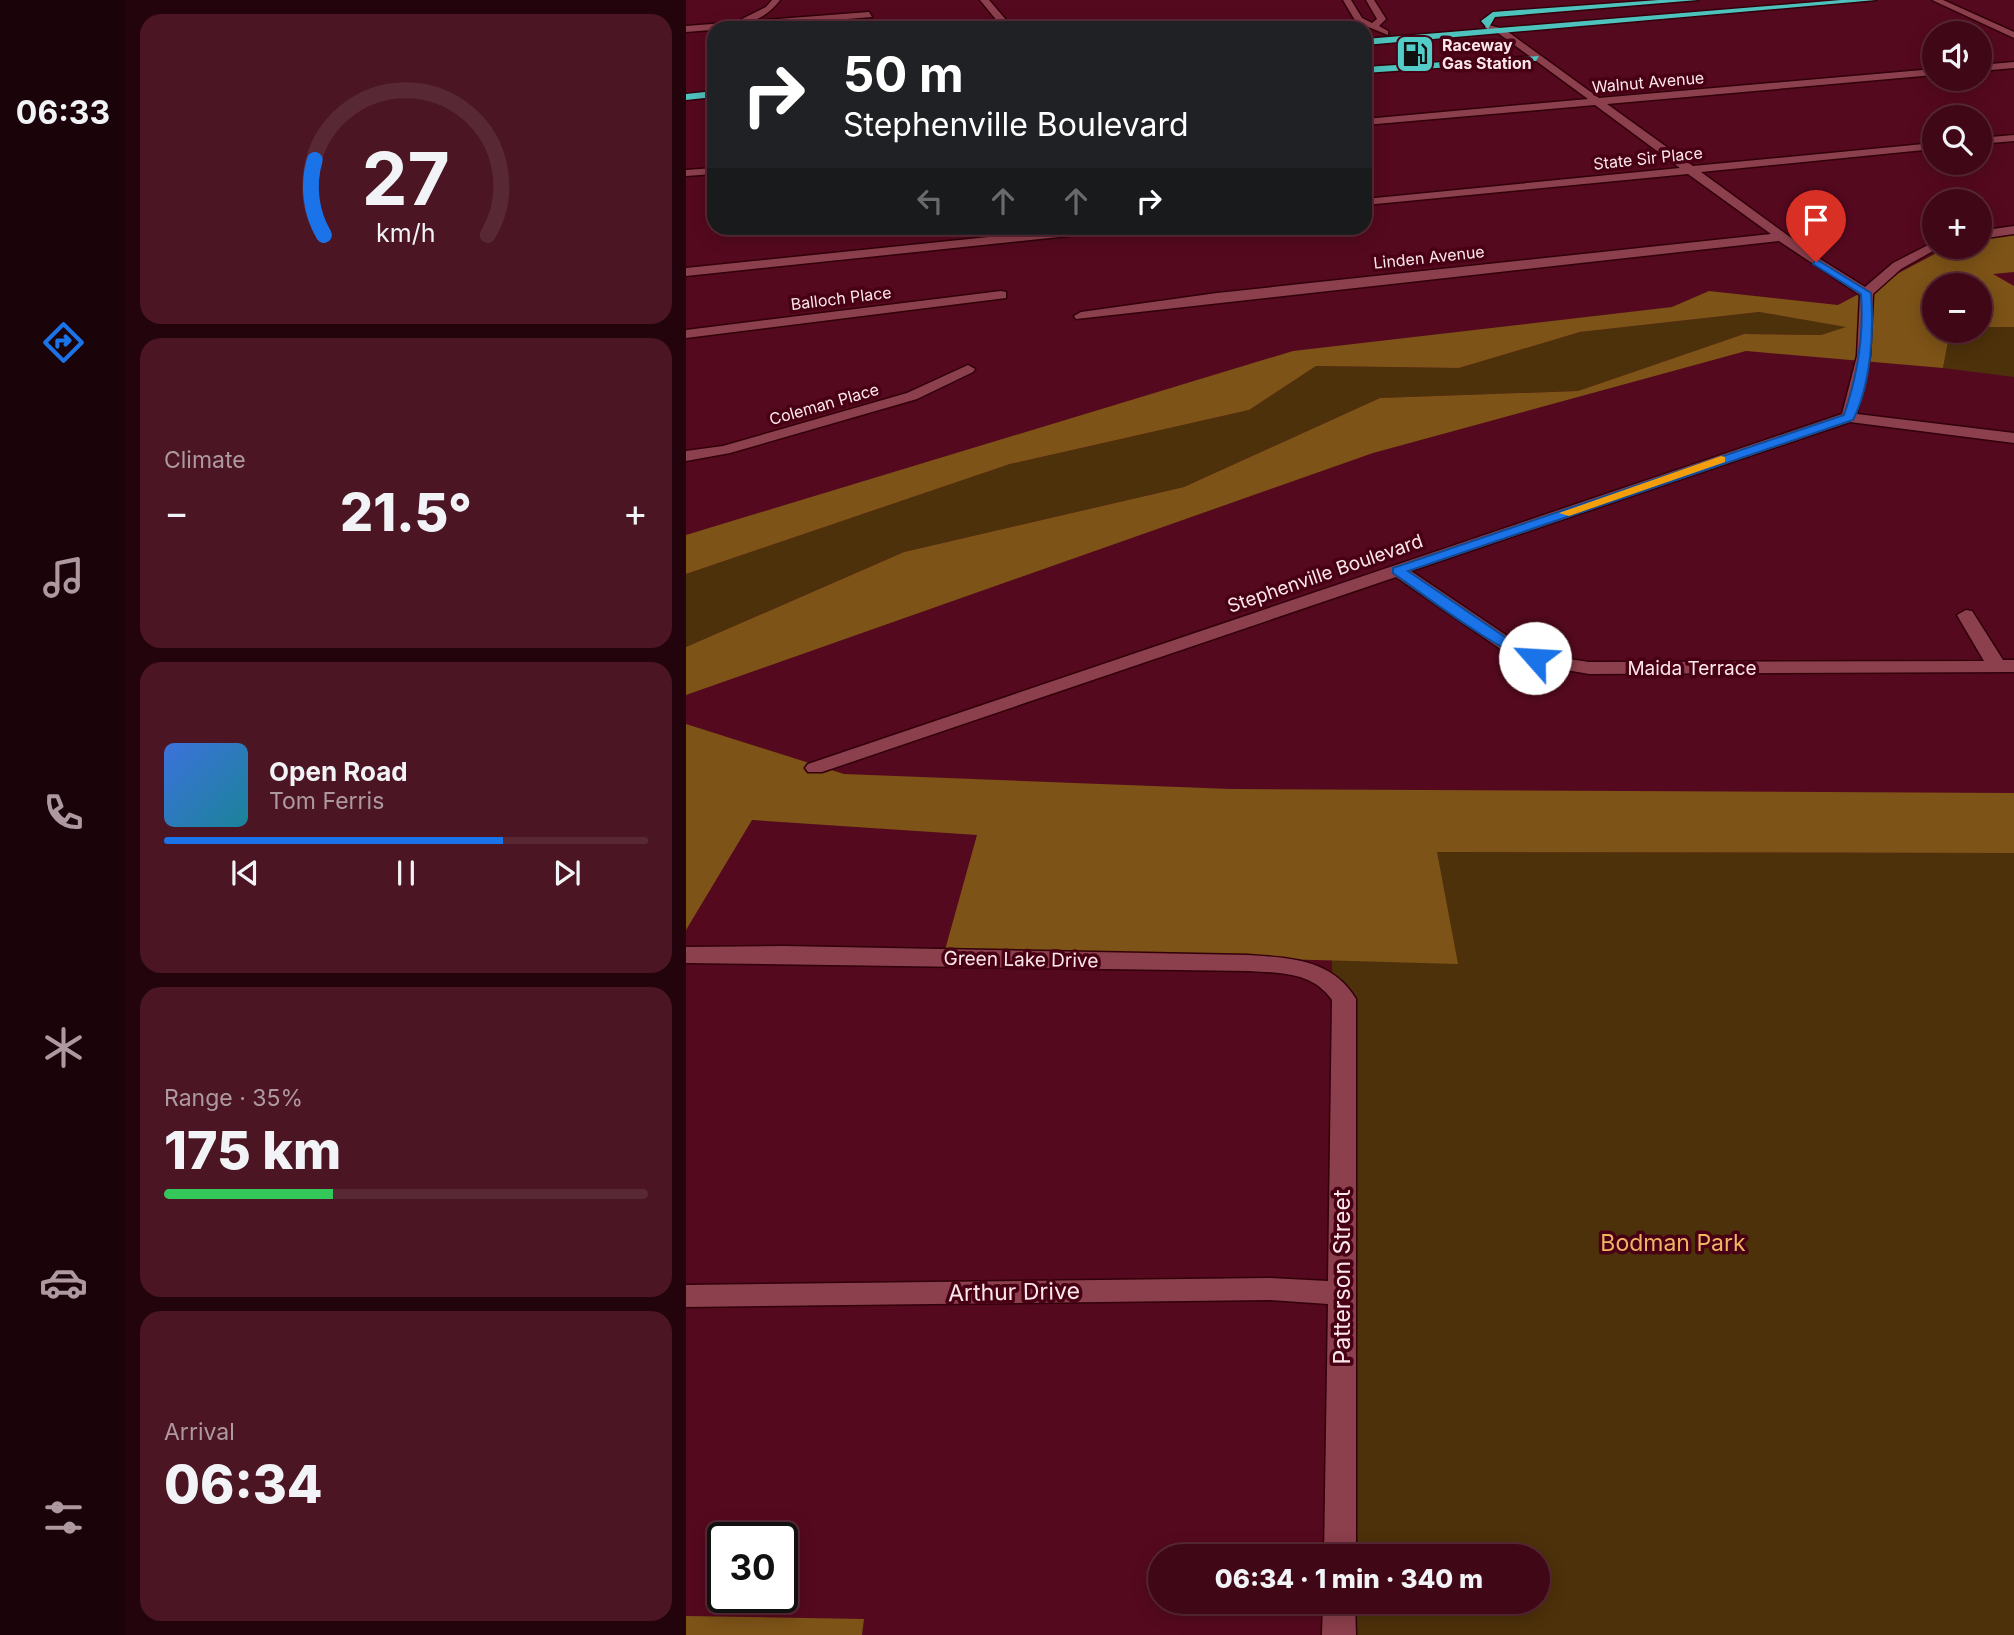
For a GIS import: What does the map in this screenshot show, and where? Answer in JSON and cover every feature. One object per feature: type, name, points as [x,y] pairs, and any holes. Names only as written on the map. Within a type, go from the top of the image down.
[{"type":"highway","points":[[1488,26],[1485,20],[1493,15],[1693,0]]},
{"type":"highway","points":[[1372,34],[1787,0]]},
{"type":"highway","points":[[1372,41],[1872,0]]},
{"type":"highway","points":[[1372,70],[1536,58]]},
{"type":"highway","points":[[686,91],[707,90]]},
{"type":"highway","points":[[686,97],[707,95]]},
{"type":"street","points":[[740,21],[763,12],[776,0]]},
{"type":"street","points":[[984,0],[1002,21]]},
{"type":"street","points":[[1347,0],[1362,21]]},
{"type":"street","points":[[1370,0],[1382,19],[1374,26],[1385,33]]},
{"type":"street","points":[[1936,0],[2014,35]]},
{"type":"street","points":[[786,21],[869,15]]},
{"type":"street","points":[[1488,26],[1501,31],[1781,237],[1866,293]]},
{"type":"street","points":[[686,29],[707,27]]},
{"type":"street","points":[[1992,67],[2014,65]]},
{"type":"street","name":"Walnut Avenue","points":[[1372,121],[1922,73]]},
{"type":"street","points":[[1992,140],[2014,138]]},
{"type":"street","name":"State Sir Place","points":[[1372,201],[1922,147]]},
{"type":"street","points":[[686,173],[707,172]]},
{"type":"street","points":[[1992,233],[2014,230]]},
{"type":"street","points":[[686,272],[998,235]]},
{"type":"street","name":"Linden Avenue","points":[[1081,316],[1217,297],[1781,237]]},
{"type":"street","points":[[1866,293],[1897,266],[1922,253]]},
{"type":"street","points":[[1849,417],[1857,394],[1868,323],[1866,293]]},
{"type":"street","name":"Balloch Place","points":[[686,334],[1001,295]]},
{"type":"street","name":"Coleman Place","points":[[686,456],[725,450],[912,396],[968,369]]},
{"type":"street","name":"Stephenville Boulevard","points":[[815,768],[1849,417],[2014,438]]},
{"type":"street","name":"Maida Terrace","points":[[1398,570],[1512,648],[1551,662],[1589,668],[2005,666]]},
{"type":"street","points":[[1966,615],[2005,666]]},
{"type":"street","name":"Green Lake Drive","points":[[686,956],[797,954],[1248,963],[1302,968],[1322,974],[1336,985],[1344,999]]},
{"type":"street","name":"Patterson Street","points":[[1340,1544],[1344,999]]},
{"type":"street","name":"Arthur Drive","points":[[686,1296],[1269,1289],[1341,1293]]},
{"type":"street","points":[[1339,1614],[1339,1635]]},
{"type":"green space","points":[[1759,312],[1848,327],[1821,335],[1744,334],[1578,391],[1380,398],[1184,487],[904,552],[686,647],[686,574],[1010,464],[1249,410],[1316,366],[1459,368],[1580,332]]},
{"type":"green space","points":[[1992,327],[2014,327],[2014,377],[1943,368],[1948,343],[1992,343]]},
{"type":"green space","name":"Bodman Park","points":[[1436,852],[2014,853],[2014,1635],[1334,1635],[1334,1614],[1550,1614],[1550,1544],[1334,1544],[1332,960],[1457,963]]},
{"type":"shaded area","points":[[2014,234],[2014,272],[1993,274],[2014,286],[2014,327],[1992,327],[1992,273],[1922,273],[1922,343],[1948,343],[1943,368],[1746,351],[1373,453],[686,695],[686,647],[904,552],[1184,487],[1380,398],[1578,391],[1744,334],[1821,335],[1846,327],[1759,312],[1580,332],[1459,368],[1316,366],[1249,410],[1010,464],[686,574],[686,535],[1293,351],[1672,307],[1709,291],[1838,305],[1925,259],[1992,259],[1992,237]]},
{"type":"shaded area","points":[[686,724],[844,774],[1231,789],[2014,793],[2014,853],[1437,852],[1458,964],[945,950],[977,835],[752,820],[686,930]]},
{"type":"shaded area","points":[[686,1616],[864,1619],[862,1635],[686,1635]]},
{"type":"slow traffic","points":[[1565,513],[1721,459]]},
{"type":"place","name":"Raceway Gas Station","points":[[1415,54]]},
{"type":"route","points":[[1535,658],[1512,648],[1398,570],[1849,417],[1857,394],[1868,323],[1866,293],[1816,262]]}]
